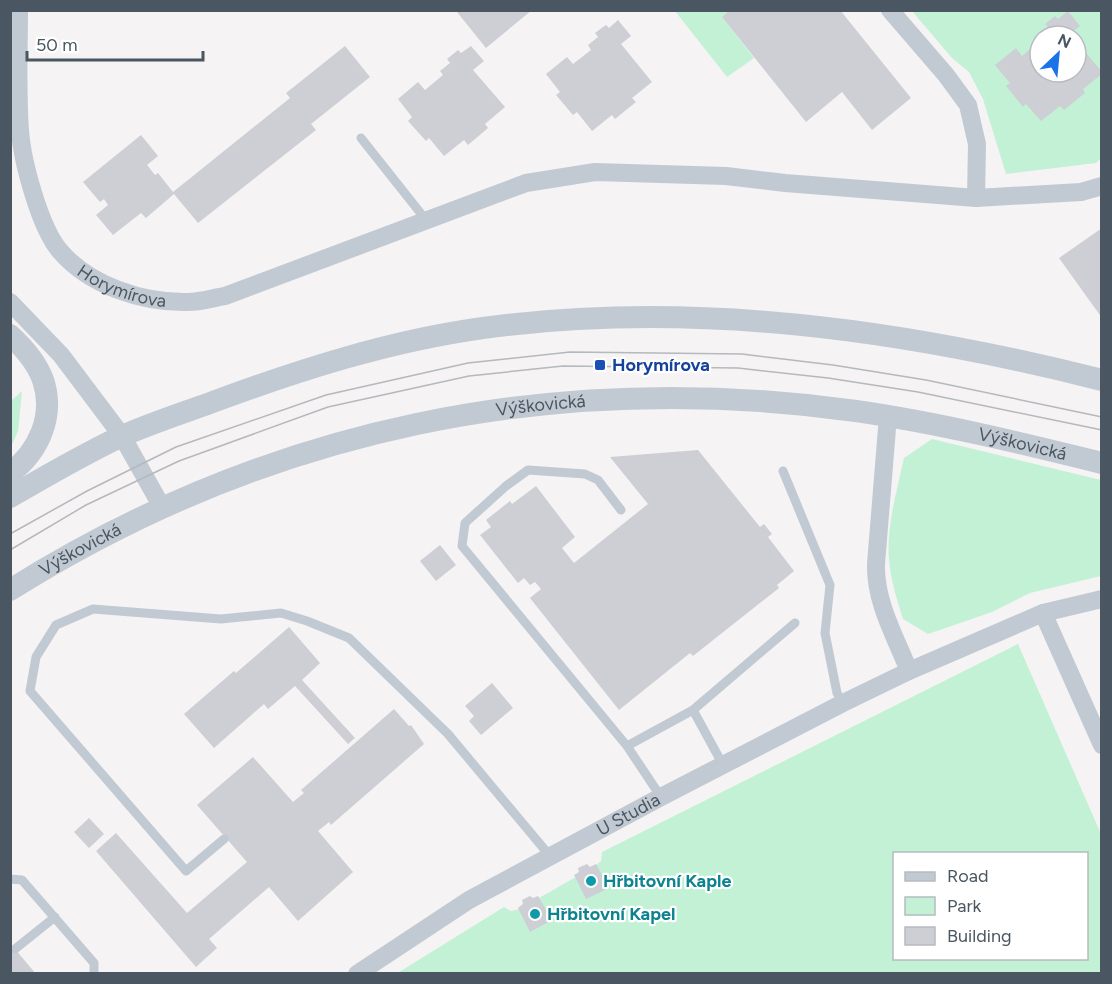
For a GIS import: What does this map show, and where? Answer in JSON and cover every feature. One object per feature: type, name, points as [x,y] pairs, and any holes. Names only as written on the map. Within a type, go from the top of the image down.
[{"type":"street","name":"Horymírova","points":[[19,10],[20,132],[29,179],[40,214],[59,250],[83,271],[115,290],[163,301],[191,302],[225,296],[526,183],[595,172],[726,176],[785,183],[976,198],[1081,192],[1101,186]]},
{"type":"street","points":[[890,10],[946,75],[968,105],[977,144],[976,198]]},
{"type":"street","points":[[10,302],[61,355],[122,436],[163,509]]},
{"type":"street","points":[[10,496],[122,436],[281,376],[344,357],[484,328],[632,318],[724,319],[844,329],[947,346],[1101,380]]},
{"type":"street","points":[[10,335],[25,349],[43,378],[48,406],[42,432],[35,447],[27,459],[10,473]]},
{"type":"street","name":"Výškovická","points":[[10,590],[97,541],[163,509],[247,473],[348,439],[405,425],[489,410],[599,399],[685,399],[787,404],[888,416],[1101,463]]},
{"type":"street","points":[[888,416],[876,564],[877,582],[883,607],[909,670]]},
{"type":"street","name":"U Studia","points":[[357,974],[469,900],[843,703],[909,670],[1043,613],[1101,599]]},
{"type":"street","points":[[1043,613],[1101,745]]},
{"type":"lane","points":[[361,138],[426,220]]},
{"type":"lane","points":[[621,510],[598,480],[585,474],[528,470],[506,486],[465,523],[462,546],[627,746],[661,797]]},
{"type":"lane","points":[[783,471],[830,585],[825,633],[837,693],[843,703]]},
{"type":"lane","points":[[224,839],[186,871],[30,691],[36,657],[56,625],[93,609],[221,619],[281,613],[349,638],[448,734],[550,856]]},
{"type":"lane","points":[[627,746],[693,710],[795,623]]},
{"type":"lane","points":[[693,710],[723,765]]},
{"type":"lane","points":[[10,879],[22,880],[55,917],[94,963],[94,974]]},
{"type":"lane","points":[[15,949],[55,917]]},
{"type":"green space","points":[[675,11],[730,11],[722,17],[754,58],[727,77]]},
{"type":"green space","points":[[912,11],[1101,11],[1101,158],[1096,163],[1006,174],[983,99],[969,72],[952,58]]},
{"type":"green space","points":[[22,391],[18,431],[11,447],[11,401]]},
{"type":"green space","points":[[932,439],[1101,480],[1101,576],[1030,593],[992,612],[928,634],[903,619],[894,590],[888,548],[895,496],[904,458]]},
{"type":"green space","points":[[1018,644],[1101,834],[1100,973],[396,974],[504,907],[511,911],[520,909],[601,861],[602,852]]},
{"type":"building","points":[[459,10],[532,10],[486,48],[457,12]]},
{"type":"building","points":[[730,10],[840,10],[911,98],[872,130],[842,92],[806,122],[722,17]]},
{"type":"building","points":[[1068,11],[1078,24],[1045,24],[1055,16],[1058,19]]},
{"type":"building","points":[[618,20],[631,36],[621,44],[652,82],[632,98],[636,102],[615,119],[612,115],[592,131],[577,112],[573,115],[556,95],[560,92],[546,74],[567,57],[573,64],[591,50],[588,45],[598,37],[595,33],[606,25],[609,28]]},
{"type":"building","points":[[345,46],[370,77],[311,124],[316,130],[198,223],[174,194],[146,218],[141,213],[113,235],[96,215],[108,205],[104,199],[100,202],[83,182],[141,135],[158,156],[147,165],[155,175],[158,173],[173,192],[290,98],[286,93]]},
{"type":"building","points":[[471,46],[484,61],[473,70],[505,107],[485,124],[488,128],[468,145],[464,140],[444,156],[429,138],[426,141],[408,121],[412,117],[398,99],[418,82],[425,90],[443,75],[440,71],[450,63],[447,59],[458,50],[461,53]]},
{"type":"building","points":[[1016,48],[1022,56],[1028,51],[1028,84],[1088,84],[1088,55],[1102,74],[1083,89],[1085,93],[1064,110],[1060,106],[1041,121],[1026,104],[1023,107],[1006,86],[1010,83],[995,65]]},
{"type":"building","points":[[1102,228],[1102,318],[1059,258]]},
{"type":"building","points":[[698,450],[760,527],[764,524],[772,534],[768,537],[794,571],[777,585],[779,588],[693,656],[690,653],[619,710],[530,598],[541,589],[535,582],[530,585],[524,578],[518,583],[480,535],[491,527],[486,520],[510,501],[512,504],[536,486],[575,537],[562,548],[574,563],[648,504],[610,457]]},
{"type":"building","points":[[440,545],[456,565],[436,581],[420,561]]},
{"type":"building","points":[[289,627],[320,663],[302,680],[355,738],[348,744],[295,686],[268,709],[264,704],[214,748],[184,714]]},
{"type":"building","points":[[492,683],[513,708],[481,735],[469,721],[474,716],[465,706]]},
{"type":"building","points":[[394,709],[409,726],[411,725],[424,744],[331,825],[329,822],[318,831],[353,872],[298,921],[269,887],[209,939],[217,948],[196,967],[96,851],[116,833],[187,913],[247,862],[197,805],[253,757],[293,802],[304,793],[301,790]]},
{"type":"building","points":[[89,818],[104,834],[89,848],[74,832]]},
{"type":"building","name":"Hřbitovní Kaple","points":[[587,864],[590,867],[596,864],[609,888],[586,899],[574,875],[579,872],[578,868]]},
{"type":"building","name":"Hřbitovní Kapel","points":[[530,896],[533,898],[538,896],[552,920],[530,932],[518,908],[523,904],[522,900]]},
{"type":"building","points":[[10,944],[15,949],[36,974],[10,974]]},
{"type":"tram line","points":[[10,534],[87,491],[176,447],[326,395],[468,363],[570,352],[742,354],[833,365],[926,380],[1102,417]]},
{"type":"tram line","points":[[10,550],[86,505],[179,461],[328,407],[469,376],[563,366],[738,368],[828,378],[918,392],[1102,430]]},
{"type":"place","name":"Horymírova","points":[[600,365]]},
{"type":"place","name":"Hřbitovní Kaple","points":[[591,881]]},
{"type":"place","name":"Hřbitovní Kapel","points":[[535,914]]}]
